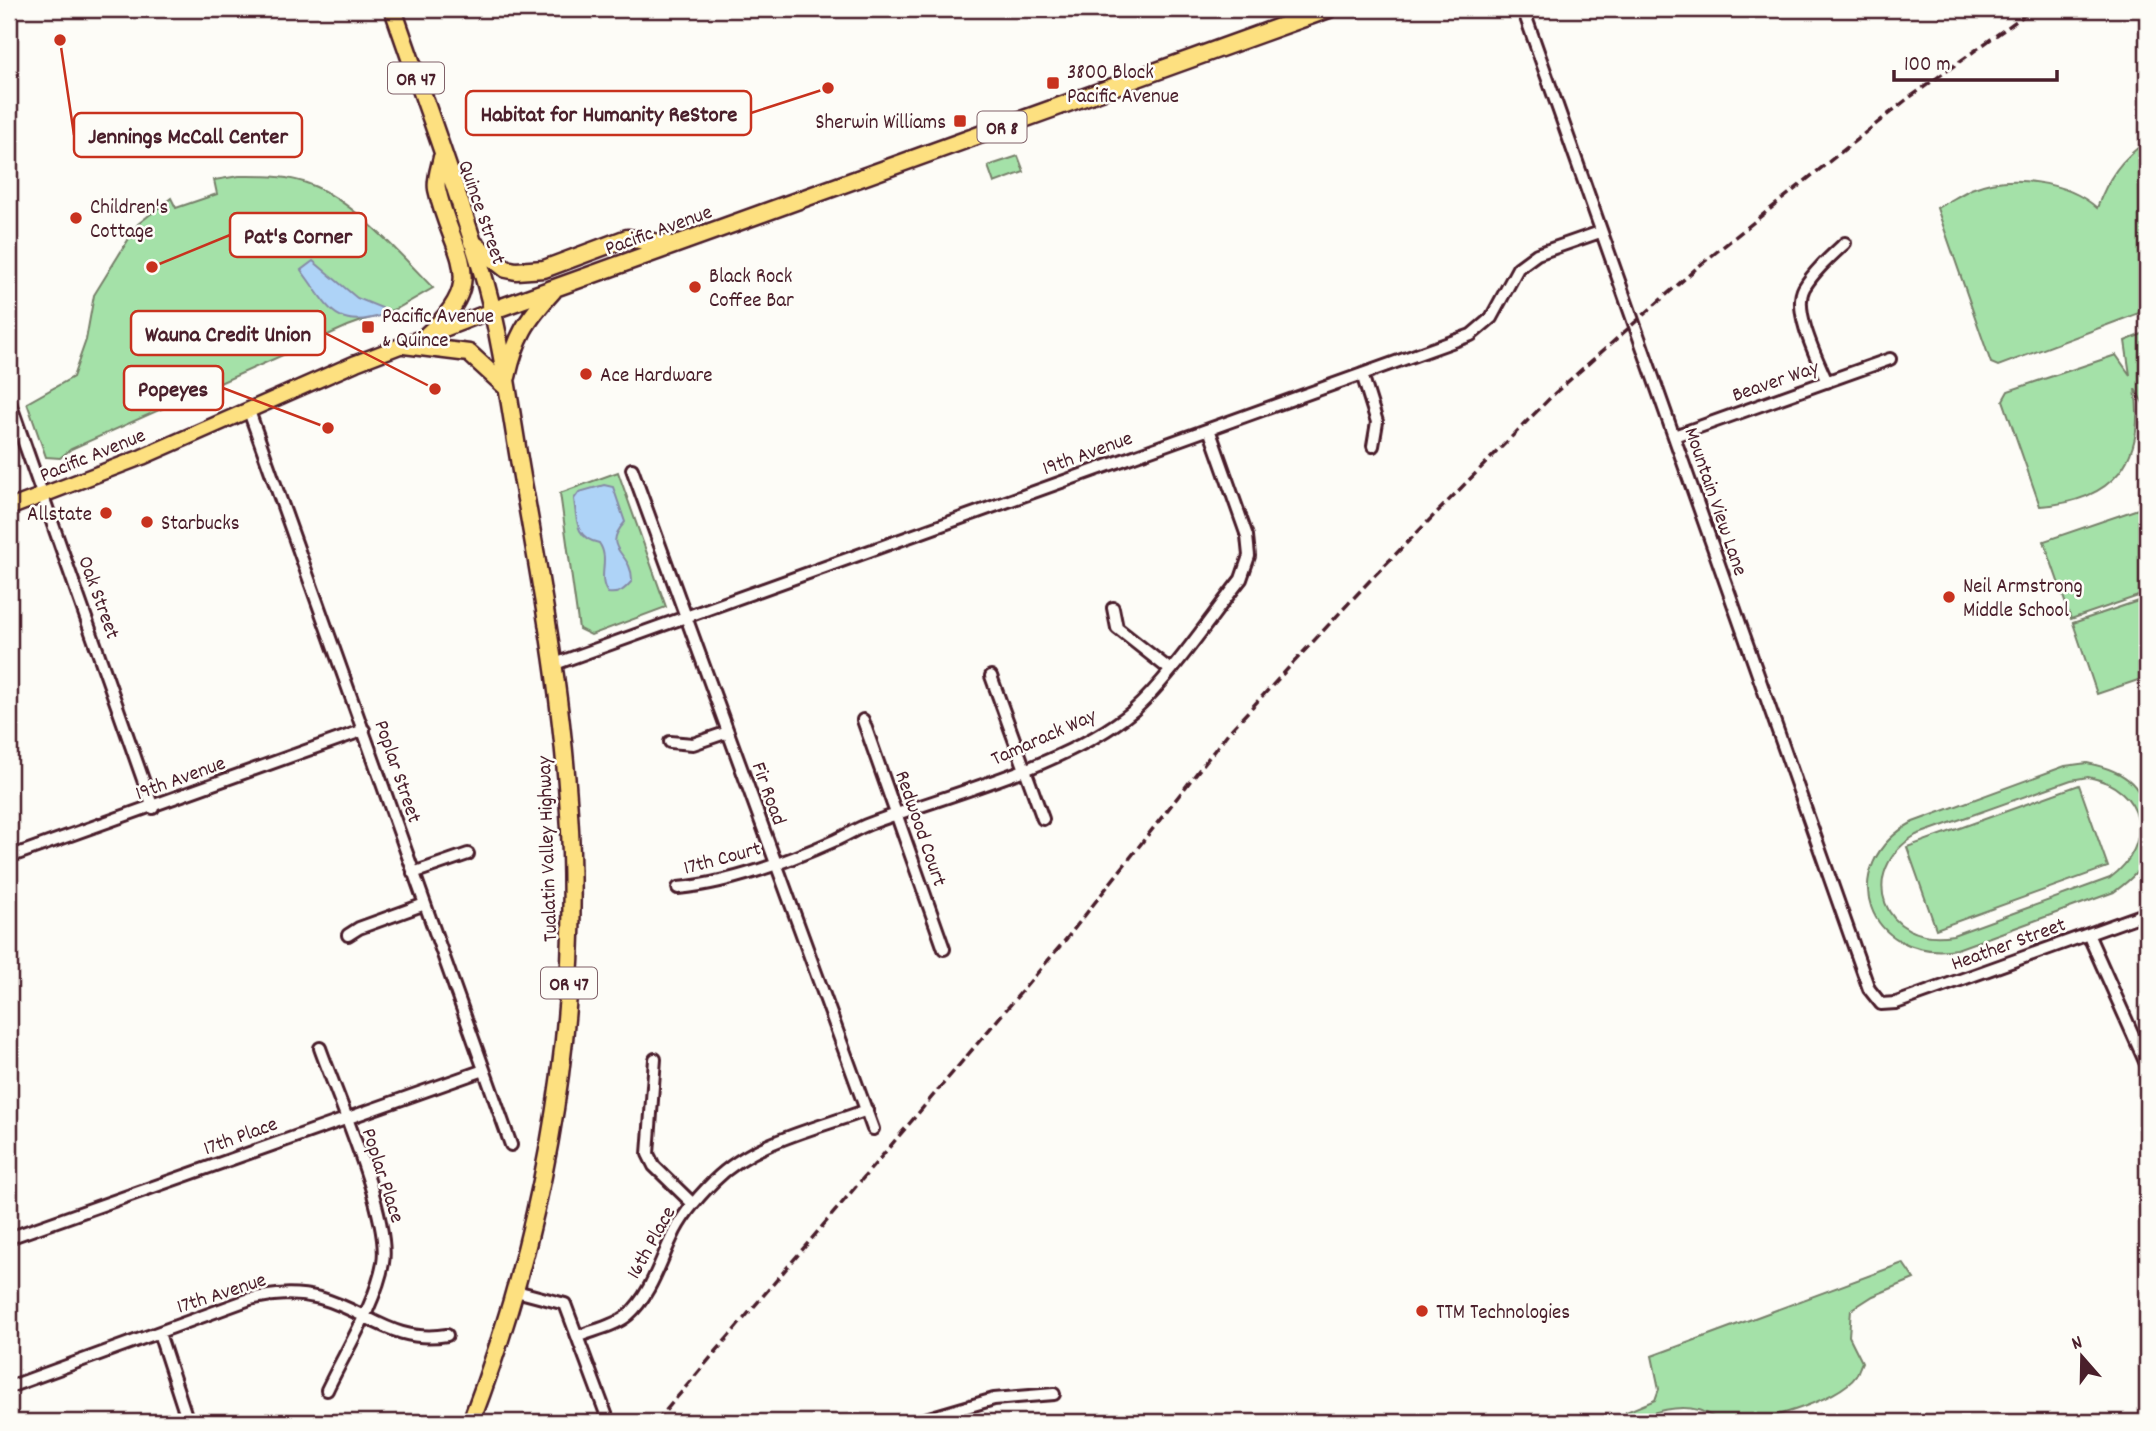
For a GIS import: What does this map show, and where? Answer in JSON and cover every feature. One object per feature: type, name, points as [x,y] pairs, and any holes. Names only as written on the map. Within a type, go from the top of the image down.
[{"type":"highway","name":"Quince Street","points":[[393,9],[471,241],[491,311]]},
{"type":"highway","name":"Pacific Avenue","points":[[491,311],[1329,9]]},
{"type":"highway","points":[[427,335],[451,310],[463,288],[464,278],[458,250],[436,187],[442,155]]},
{"type":"highway","points":[[471,241],[506,269],[516,271],[544,269],[627,239],[674,245]]},
{"type":"highway","points":[[404,345],[468,353],[505,386],[515,344],[523,326],[555,288]]},
{"type":"highway","name":"Tualatin Valley Highway","points":[[471,1422],[516,1291],[549,1146],[569,982],[570,831],[565,758],[552,665],[491,311]]},
{"type":"main road","name":"Pacific Avenue","points":[[9,508],[491,311]]},
{"type":"street","name":"Mountain View Lane","points":[[1523,9],[1869,989],[1881,1004]]},
{"type":"street","name":"19th Avenue","points":[[552,665],[1471,335],[1491,318],[1518,268],[1538,254],[1600,232]]},
{"type":"street","points":[[1827,382],[1810,342],[1801,305],[1803,290],[1845,243]]},
{"type":"street","name":"Beaver Way","points":[[1674,436],[1890,359]]},
{"type":"street","points":[[1362,374],[1377,422],[1373,446]]},
{"type":"street","name":"Oak Street","points":[[9,400],[153,808]]},
{"type":"street","name":"Poplar Street","points":[[248,411],[511,1145]]},
{"type":"street","name":"Tamarack Way","points":[[775,863],[896,814],[1024,768],[1100,735],[1134,710],[1241,579],[1249,556],[1247,536],[1209,429]]},
{"type":"street","name":"Fir Road","points":[[632,469],[775,863],[801,925],[873,1129]]},
{"type":"street","points":[[1113,608],[1117,628],[1169,669]]},
{"type":"street","points":[[991,676],[1043,819]]},
{"type":"street","name":"Redwood Court","points":[[863,720],[944,949]]},
{"type":"street","name":"19th Avenue","points":[[9,858],[364,730]]},
{"type":"street","points":[[670,742],[693,744],[728,732]]},
{"type":"street","points":[[413,873],[468,854]]},
{"type":"street","name":"17th Court","points":[[678,888],[703,886],[775,863]]},
{"type":"street","points":[[348,935],[359,928],[425,904]]},
{"type":"street","name":"Heather Street","points":[[1881,1004],[1896,1003],[2147,913]]},
{"type":"street","points":[[2088,934],[2147,1066]]},
{"type":"street","name":"Poplar Place","points":[[320,1048],[376,1205],[384,1240],[383,1262],[377,1284],[327,1390]]},
{"type":"street","points":[[654,1059],[648,1154],[654,1166],[693,1204]]},
{"type":"street","name":"17th Place","points":[[9,1238],[484,1070]]},
{"type":"street","name":"16th Place","points":[[579,1336],[618,1321],[634,1308],[653,1278],[678,1226],[715,1179],[741,1160],[772,1144],[867,1110]]},
{"type":"street","points":[[516,1291],[565,1304],[609,1422]]},
{"type":"street","name":"17th Avenue","points":[[9,1387],[250,1299],[276,1293],[322,1299],[405,1335],[447,1335]]},
{"type":"street","points":[[159,1333],[188,1422]]},
{"type":"street","points":[[915,1422],[994,1399],[1054,1394]]},
{"type":"green space","points":[[2147,141],[2147,310],[1998,366],[1991,363],[1937,208],[1971,189],[1986,184],[2020,181],[2037,182],[2070,191],[2097,208],[2116,170]]},
{"type":"green space","points":[[1018,156],[1024,172],[994,183],[988,166]]},
{"type":"green space","points":[[239,176],[292,179],[326,192],[376,230],[433,288],[398,308],[348,326],[71,449],[60,458],[46,457],[27,403],[73,377],[86,340],[94,295],[138,224],[171,198],[176,208],[217,194],[214,180]]},
{"type":"green space","points":[[2147,332],[2147,410],[2135,389],[2135,437],[2129,456],[2119,473],[2105,486],[2087,496],[2040,506],[2003,400],[2008,391],[2116,355],[2130,375],[2125,341]]},
{"type":"green space","points":[[618,472],[666,607],[591,635],[579,629],[560,493]]},
{"type":"green space","points":[[2147,506],[2147,593],[2071,619],[2044,541]]},
{"type":"green space","points":[[2147,598],[2147,677],[2097,694],[2073,623]]},
{"type":"green space","points":[[2087,763],[2101,766],[2123,776],[2138,791],[2146,813],[2147,840],[2144,858],[2131,878],[2114,892],[1957,949],[1926,949],[1901,941],[1882,927],[1871,907],[1868,885],[1873,862],[1888,841],[1913,822],[2065,766]],"holes":[[[2088,777],[2107,783],[2122,793],[2132,805],[2138,819],[2134,849],[2125,864],[2110,878],[1953,935],[1929,936],[1909,930],[1894,918],[1885,903],[1882,886],[1886,868],[1897,850],[1916,835],[2071,780]]]},
{"type":"green space","points":[[2079,785],[2108,867],[1936,929],[1907,847]]},
{"type":"green space","points":[[1903,1263],[1914,1279],[1873,1296],[1851,1310],[1849,1336],[1862,1362],[1856,1376],[1833,1394],[1796,1410],[1757,1420],[1727,1422],[1698,1410],[1683,1408],[1649,1414],[1637,1422],[1630,1422],[1626,1412],[1655,1400],[1659,1389],[1652,1356]]},
{"type":"water","points":[[313,261],[357,298],[382,308],[386,314],[355,320],[334,313],[301,270]]},
{"type":"water","points":[[604,485],[613,487],[625,522],[615,539],[616,546],[631,571],[632,581],[615,593],[608,593],[603,581],[604,556],[599,543],[591,541],[581,533],[574,499],[579,492]]},
{"type":"railway","points":[[656,1422],[1067,938],[1228,733],[1375,575],[1555,393],[1699,266],[1906,100],[2033,9]]},
{"type":"place","name":"Jennings McCall Center","points":[[60,40]]},
{"type":"place","name":"3800 Block Pacific Avenue","points":[[1053,83]]},
{"type":"place","name":"Habitat for Humanity ReStore","points":[[828,88]]},
{"type":"place","name":"Sherwin Williams","points":[[960,121]]},
{"type":"place","name":"Children's Cottage","points":[[76,218]]},
{"type":"place","name":"Pat's Corner","points":[[152,267]]},
{"type":"place","name":"Black Rock Coffee Bar","points":[[695,287]]},
{"type":"place","name":"Pacific Avenue & Quince","points":[[368,327]]},
{"type":"place","name":"Ace Hardware","points":[[586,374]]},
{"type":"place","name":"Wauna Credit Union","points":[[435,389]]},
{"type":"place","name":"Popeyes","points":[[328,428]]},
{"type":"place","name":"Allstate","points":[[106,513]]},
{"type":"place","name":"Starbucks","points":[[147,522]]},
{"type":"place","name":"Neil Armstrong Middle School","points":[[1949,597]]},
{"type":"place","name":"TTM Technologies","points":[[1422,1311]]}]
